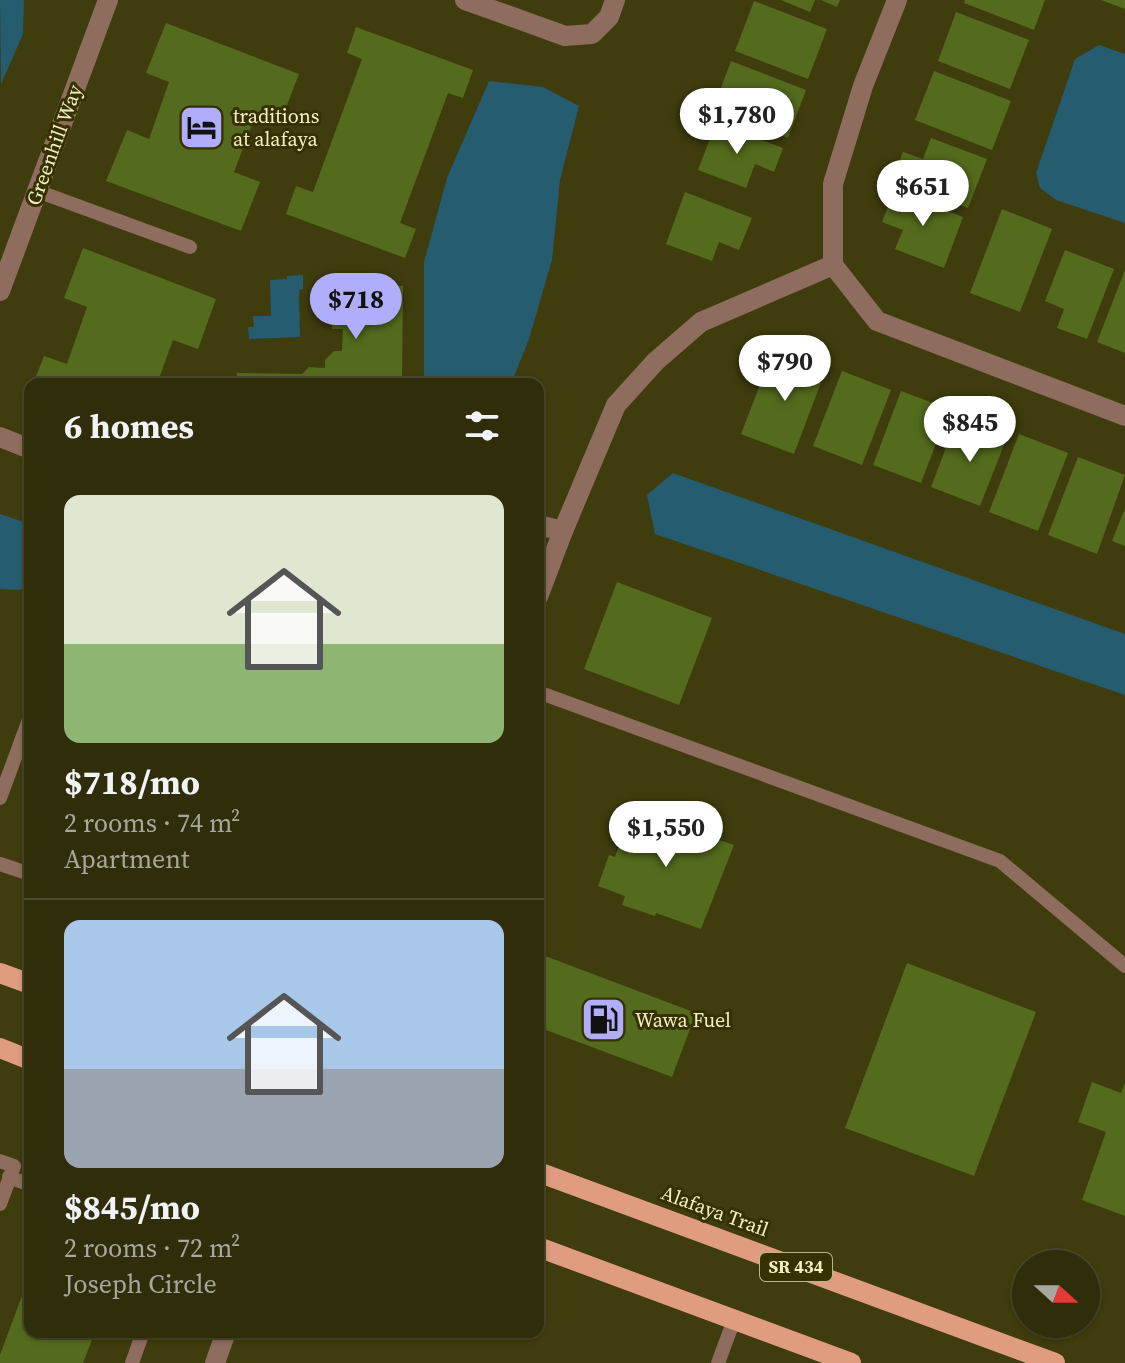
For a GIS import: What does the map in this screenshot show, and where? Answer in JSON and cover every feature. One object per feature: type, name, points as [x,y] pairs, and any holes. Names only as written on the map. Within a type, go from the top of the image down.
[{"type":"main road","points":[[0,973],[24,982]]},
{"type":"main road","points":[[0,1048],[24,1058]]},
{"type":"main road","name":"Alafaya Trail","points":[[544,1174],[1055,1363]]},
{"type":"main road","points":[[544,1249],[851,1363]]},
{"type":"street","name":"Greenhill Way","points":[[0,291],[108,0]]},
{"type":"street","points":[[465,0],[565,36],[592,34],[609,17],[615,0]]},
{"type":"street","points":[[897,0],[863,86],[833,184],[833,265],[877,321],[1125,416]]},
{"type":"street","points":[[544,581],[616,405],[656,361],[701,322],[833,265]]},
{"type":"street","points":[[0,437],[24,447]]},
{"type":"street","points":[[544,526],[563,531]]},
{"type":"street","points":[[215,1363],[224,1338]]},
{"type":"lane","points":[[37,191],[190,247]]},
{"type":"lane","points":[[544,694],[1000,861],[1125,966]]},
{"type":"lane","points":[[0,798],[24,733]]},
{"type":"lane","points":[[0,864],[24,872]]},
{"type":"lane","points":[[0,1161],[14,1166],[0,1204]]},
{"type":"lane","points":[[9,1177],[24,1183]]},
{"type":"lane","points":[[718,1363],[734,1320]]},
{"type":"lane","points":[[132,1363],[141,1338]]},
{"type":"water","points":[[0,0],[24,0],[23,34],[1,84]]},
{"type":"water","points":[[1099,45],[1125,54],[1125,223],[1056,200],[1040,188],[1036,173],[1075,59]]},
{"type":"water","points":[[489,81],[543,87],[579,106],[560,180],[552,260],[529,339],[513,378],[424,378],[424,262],[447,178]]},
{"type":"water","points":[[303,275],[303,289],[299,290],[300,337],[249,339],[248,327],[254,327],[253,316],[271,316],[270,280]]},
{"type":"water","points":[[673,473],[1125,634],[1125,695],[655,534],[647,495]]},
{"type":"water","points":[[0,514],[24,522],[24,587],[20,590],[0,589]]},
{"type":"building","points":[[781,0],[815,0],[810,12]]},
{"type":"building","points":[[821,0],[840,0],[837,7]]},
{"type":"building","points":[[965,0],[1045,0],[1034,30],[964,3]]},
{"type":"building","points":[[1101,0],[1125,0],[1125,9]]},
{"type":"building","points":[[754,1],[827,29],[808,79],[735,51]]},
{"type":"building","points":[[956,12],[1029,40],[1010,89],[938,61]]},
{"type":"building","name":"traditions at alafaya","points":[[166,23],[299,74],[280,123],[256,114],[234,172],[260,182],[241,231],[106,181],[127,130],[149,139],[169,82],[146,73]]},
{"type":"building","points":[[356,27],[473,70],[463,98],[448,93],[400,223],[416,229],[405,258],[286,214],[296,186],[313,192],[362,59],[347,53]]},
{"type":"building","points":[[731,61],[806,90],[788,138],[713,109]]},
{"type":"building","points":[[934,71],[1011,101],[992,150],[915,120]]},
{"type":"building","points":[[716,123],[783,148],[774,172],[755,164],[746,188],[698,170]]},
{"type":"building","points":[[931,138],[987,159],[968,208],[892,179],[903,152],[923,159]]},
{"type":"building","points":[[894,190],[963,217],[944,268],[895,249],[903,230],[882,222]]},
{"type":"building","points":[[685,192],[752,218],[739,250],[719,242],[712,261],[666,244]]},
{"type":"building","points":[[1002,209],[1052,229],[1020,312],[970,293]]},
{"type":"building","points":[[83,248],[216,299],[198,349],[173,340],[159,378],[35,378],[44,356],[67,364],[87,307],[64,298]]},
{"type":"building","points":[[1065,250],[1114,269],[1087,339],[1057,328],[1064,309],[1045,301]]},
{"type":"building","points":[[1125,270],[1125,353],[1097,342]]},
{"type":"building","points":[[333,285],[403,286],[402,378],[237,378],[237,373],[302,374],[309,367],[325,368],[325,360],[334,351],[342,351],[343,329],[332,329]]},
{"type":"building","points":[[796,352],[828,364],[794,454],[741,434],[768,364],[788,372]]},
{"type":"building","points":[[842,371],[891,390],[862,465],[813,446]]},
{"type":"building","points":[[901,391],[949,409],[921,483],[873,465]]},
{"type":"building","points":[[981,422],[1009,432],[980,506],[931,487],[952,432],[974,441]]},
{"type":"building","points":[[1019,434],[1068,453],[1038,531],[989,512]]},
{"type":"building","points":[[1078,457],[1125,475],[1097,554],[1048,535]]},
{"type":"building","points":[[1125,508],[1125,546],[1112,541]]},
{"type":"building","points":[[617,582],[712,618],[679,705],[584,669]]},
{"type":"building","points":[[632,809],[734,845],[701,929],[622,905],[625,896],[598,886],[609,855],[615,857]]},
{"type":"building","points":[[544,956],[696,1013],[672,1077],[544,1029]]},
{"type":"building","points":[[907,963],[1036,1012],[974,1176],[845,1128]]},
{"type":"building","points":[[1092,1082],[1121,1093],[1125,1083],[1125,1216],[1082,1200],[1106,1132],[1078,1122]]},
{"type":"building","points":[[24,1290],[24,1338],[93,1338],[83,1363],[0,1363],[0,1355]]},
{"type":"place","name":"traditions at alafaya","points":[[202,127]]},
{"type":"place","name":"Wawa Fuel","points":[[604,1020]]}]
